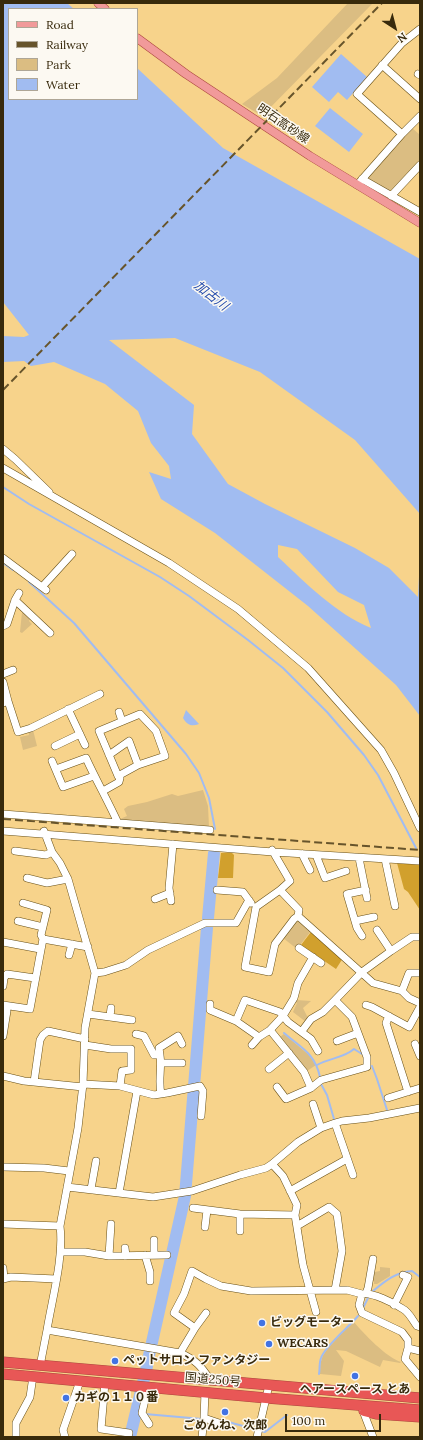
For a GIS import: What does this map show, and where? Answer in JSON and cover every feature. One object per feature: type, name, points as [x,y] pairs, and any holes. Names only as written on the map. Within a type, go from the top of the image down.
[{"type":"highway","name":"国道250号","points":[[3,1362],[420,1398]]},
{"type":"highway","name":"国道250号","points":[[3,1374],[266,1398],[420,1410]]},
{"type":"highway","points":[[326,1391],[376,1388],[420,1391]]},
{"type":"highway","points":[[330,1403],[376,1414],[420,1418]]},
{"type":"main road","name":"明石高砂線","points":[[138,39],[186,74],[310,156],[359,182],[420,223]]},
{"type":"street","points":[[402,134],[358,94],[402,43],[420,29]]},
{"type":"street","points":[[382,65],[420,99]]},
{"type":"street","points":[[420,116],[359,182],[391,196],[420,212]]},
{"type":"street","points":[[391,196],[420,165]]},
{"type":"street","points":[[3,449],[56,499]]},
{"type":"street","points":[[3,468],[170,563],[232,605],[308,668],[380,750],[394,773],[420,828]]},
{"type":"street","points":[[3,558],[44,588],[72,554]]},
{"type":"street","points":[[3,626],[7,624],[15,600],[19,593]]},
{"type":"street","points":[[15,600],[50,633]]},
{"type":"street","points":[[3,674],[13,670]]},
{"type":"street","points":[[3,682],[6,702],[18,732],[31,728],[100,694]]},
{"type":"street","points":[[68,710],[85,745]]},
{"type":"street","points":[[118,712],[122,721]]},
{"type":"street","points":[[103,791],[119,782],[120,778],[118,776],[99,731],[140,714],[156,731],[165,756],[138,766],[118,776]]},
{"type":"street","points":[[55,746],[80,734]]},
{"type":"street","points":[[109,755],[129,741],[138,766]]},
{"type":"street","points":[[56,769],[86,758],[118,822]]},
{"type":"street","points":[[52,760],[63,787],[94,776]]},
{"type":"street","points":[[3,814],[210,830]]},
{"type":"street","points":[[3,831],[420,862]]},
{"type":"street","points":[[40,1366],[61,1252],[62,1236],[60,1226],[78,1128],[83,1085],[85,1028],[95,973],[68,879],[60,863],[52,852],[45,833]]},
{"type":"street","points":[[171,901],[170,893],[173,844]]},
{"type":"street","points":[[15,852],[25,849],[46,855],[52,852]]},
{"type":"street","points":[[272,850],[290,881],[256,907],[245,967],[269,972],[275,944],[298,916],[299,910],[280,890]]},
{"type":"street","points":[[302,854],[310,870]]},
{"type":"street","points":[[316,855],[325,878],[346,871]]},
{"type":"street","points":[[359,858],[367,898]]},
{"type":"street","points":[[385,859],[395,906]]},
{"type":"street","points":[[27,878],[38,878],[47,883],[68,879]]},
{"type":"street","points":[[217,890],[232,888],[243,892],[256,907]]},
{"type":"street","points":[[362,936],[355,921],[347,894],[366,890]]},
{"type":"street","points":[[155,899],[170,893]]},
{"type":"street","points":[[95,973],[104,972],[126,965],[148,950],[205,923],[236,923],[249,900]]},
{"type":"street","points":[[3,1005],[30,1009],[43,939],[41,935],[47,910],[30,908],[23,903]]},
{"type":"street","points":[[298,916],[373,983],[402,991],[410,998],[420,1003]]},
{"type":"street","points":[[355,921],[374,917]]},
{"type":"street","points":[[18,920],[43,927]]},
{"type":"street","points":[[377,930],[391,951]]},
{"type":"street","points":[[302,1031],[310,1019],[323,1012],[362,972],[412,937],[420,937]]},
{"type":"street","points":[[43,939],[56,939],[88,947]]},
{"type":"street","points":[[3,942],[40,949]]},
{"type":"street","points":[[69,955],[72,944]]},
{"type":"street","points":[[299,948],[321,963]]},
{"type":"street","points":[[252,1045],[259,1037],[270,1030],[283,1016],[294,998],[298,983],[313,957]]},
{"type":"street","points":[[402,991],[409,973],[420,973]]},
{"type":"street","points":[[3,986],[4,978],[7,974],[35,978]]},
{"type":"street","points":[[236,1022],[245,1000],[280,1012],[288,1022],[311,1039],[318,1051]]},
{"type":"street","points":[[277,1087],[287,1102],[321,1080],[339,1071],[367,1067],[367,1057],[352,1017],[335,1000]]},
{"type":"street","points":[[210,1004],[210,1010],[236,1022],[259,1037]]},
{"type":"street","points":[[370,1004],[409,1027],[420,1007]]},
{"type":"street","points":[[3,1005],[7,1011],[3,1035],[11,1035]]},
{"type":"street","points":[[110,1008],[110,1016]]},
{"type":"street","points":[[88,1014],[132,1020]]},
{"type":"street","points":[[389,1016],[386,1023],[408,1092]]},
{"type":"street","points":[[270,1030],[304,1072],[310,1088]]},
{"type":"street","points":[[34,1082],[40,1040],[48,1031],[111,1049],[131,1049],[131,1070],[122,1071],[120,1086]]},
{"type":"street","points":[[337,1041],[358,1033]]},
{"type":"street","points":[[136,1034],[144,1036],[154,1055],[160,1055]]},
{"type":"street","points":[[161,1094],[159,1086],[161,1063],[159,1048],[178,1036],[182,1044]]},
{"type":"street","points":[[415,1044],[420,1056]]},
{"type":"street","points":[[269,1069],[289,1053]]},
{"type":"street","points":[[161,1063],[182,1063]]},
{"type":"street","points":[[3,1076],[34,1082],[120,1086],[154,1095],[200,1086],[203,1091],[201,1116]]},
{"type":"street","points":[[388,1098],[420,1088]]},
{"type":"street","points":[[119,1193],[137,1091]]},
{"type":"street","points":[[313,1104],[321,1128]]},
{"type":"street","points":[[67,1187],[153,1197],[192,1191],[266,1168],[298,1142],[321,1128],[334,1123],[420,1108]]},
{"type":"street","points":[[334,1123],[353,1175]]},
{"type":"street","points":[[290,1191],[346,1159]]},
{"type":"street","points":[[91,1189],[96,1161]]},
{"type":"street","points":[[272,1164],[283,1176],[297,1205],[295,1215],[306,1264],[313,1308],[316,1312]]},
{"type":"street","points":[[3,1167],[44,1168],[69,1171]]},
{"type":"street","points":[[297,1226],[330,1207],[337,1214],[342,1251],[335,1290]]},
{"type":"street","points":[[193,1208],[240,1214],[295,1215]]},
{"type":"street","points":[[205,1227],[207,1210]]},
{"type":"street","points":[[240,1214],[240,1231]]},
{"type":"street","points":[[3,1224],[60,1226]]},
{"type":"street","points":[[109,1256],[114,1229]]},
{"type":"street","points":[[154,1240],[154,1255]]},
{"type":"street","points":[[125,1248],[126,1256]]},
{"type":"street","points":[[61,1252],[85,1252],[109,1256],[166,1256]]},
{"type":"street","points":[[145,1255],[150,1272],[150,1281]]},
{"type":"street","points":[[374,1264],[368,1288],[359,1305],[362,1313],[402,1332],[408,1340],[406,1359],[420,1377]]},
{"type":"street","points":[[3,1268],[3,1278],[56,1279]]},
{"type":"street","points":[[195,1328],[174,1313],[184,1294],[193,1269],[211,1278],[221,1286],[239,1286],[251,1291],[347,1290],[364,1293],[404,1309],[417,1326],[420,1327]]},
{"type":"street","points":[[394,1305],[408,1277],[403,1275]]},
{"type":"street","points":[[180,1352],[206,1313]]},
{"type":"street","points":[[46,1330],[180,1352],[192,1358],[200,1365],[211,1380]]},
{"type":"street","points":[[408,1348],[420,1351]]},
{"type":"street","points":[[16,1437],[16,1423],[30,1397],[33,1376]]},
{"type":"street","points":[[65,1437],[63,1430],[80,1380]]},
{"type":"street","points":[[105,1383],[101,1429],[128,1433],[128,1437]]},
{"type":"street","points":[[259,1436],[269,1385]]},
{"type":"street","points":[[144,1386],[142,1413],[149,1424]]},
{"type":"street","points":[[202,1437],[205,1392]]},
{"type":"street","points":[[363,1411],[373,1437]]},
{"type":"street","points":[[204,1418],[222,1424]]},
{"type":"green space","points":[[348,3],[373,3],[262,116],[242,104],[277,78]]},
{"type":"green space","points":[[411,127],[420,135],[420,161],[391,190],[388,190],[366,177]]},
{"type":"green space","points":[[22,612],[30,619],[29,621],[32,624],[22,633],[20,632]]},
{"type":"green space","points":[[33,730],[37,746],[23,750],[20,737],[29,735],[28,731]]},
{"type":"green space","points":[[203,790],[208,806],[209,827],[120,819],[127,816],[124,809],[128,806],[172,794],[178,796]]},
{"type":"green space","points":[[296,921],[300,921],[311,931],[297,949],[283,938]]},
{"type":"green space","points":[[296,1000],[311,1001],[303,1008],[308,1018],[306,1022],[293,1012],[297,1003],[294,1002]]},
{"type":"green space","points":[[284,1034],[309,1055],[316,1065],[307,1071],[280,1037]]},
{"type":"green space","points":[[380,1267],[390,1268],[390,1276],[377,1284],[374,1284],[374,1272],[380,1271]]},
{"type":"green space","points":[[354,1322],[389,1356],[401,1362],[383,1360],[380,1367],[346,1351],[336,1350],[344,1361],[341,1376],[320,1374],[321,1362],[324,1354],[336,1339]]},
{"type":"shaded area","points":[[221,853],[232,853],[234,855],[233,878],[218,878]]},
{"type":"shaded area","points":[[397,863],[420,865],[420,910],[408,892],[404,889]]},
{"type":"shaded area","points":[[311,932],[343,958],[336,969],[301,945]]},
{"type":"water","name":"加古川","points":[[3,3],[67,3],[73,8],[8,8],[8,100],[138,100],[138,69],[223,148],[420,259],[420,514],[355,440],[260,372],[175,338],[109,340],[194,405],[192,434],[228,484],[265,504],[355,548],[389,568],[418,597],[420,556],[420,716],[396,685],[308,606],[215,533],[161,499],[149,472],[171,479],[169,466],[151,443],[138,411],[105,384],[54,362],[31,366],[24,361],[3,362],[3,336],[24,337],[29,335],[3,302]],"holes":[[[278,545],[297,549],[338,592],[364,605],[371,628],[345,614],[322,597],[278,557]]]},
{"type":"water","points":[[341,54],[367,77],[347,100],[338,92],[329,102],[312,87]]},
{"type":"water","points":[[330,108],[363,134],[349,152],[315,126]]},
{"type":"water","points":[[186,710],[199,724],[190,725],[186,722],[183,718]]},
{"type":"waterway","points":[[3,487],[29,504],[160,577],[189,596],[283,668],[327,712],[364,755],[378,775],[416,848]]},
{"type":"waterway","points":[[3,563],[13,570]]},
{"type":"waterway","points":[[29,582],[74,623],[186,754],[199,773],[209,798],[215,829]]},
{"type":"waterway","points":[[208,918],[214,853]]},
{"type":"waterway","points":[[148,1360],[185,1196],[207,928]]},
{"type":"waterway","points":[[284,1033],[311,1056],[315,1062],[320,1077]]},
{"type":"waterway","points":[[317,1065],[346,1054],[354,1049],[362,1054]]},
{"type":"waterway","points":[[372,1066],[388,1113]]},
{"type":"waterway","points":[[321,1084],[327,1095],[334,1119]]},
{"type":"waterway","points":[[373,1291],[386,1281],[401,1273],[412,1271],[420,1277]]},
{"type":"waterway","points":[[363,1308],[368,1298]]},
{"type":"waterway","points":[[319,1374],[320,1360],[323,1353],[358,1316]]},
{"type":"waterway","points":[[130,1437],[147,1366]]},
{"type":"waterway","points":[[145,1414],[202,1419]]},
{"type":"waterway","points":[[221,1420],[265,1432],[287,1415]]},
{"type":"railway","points":[[3,390],[382,3]]},
{"type":"railway","points":[[3,819],[420,850]]},
{"type":"place","name":"ビッグモーター","points":[[262,1323]]},
{"type":"place","name":"WECARS","points":[[269,1344]]},
{"type":"place","name":"ペットサロン ファンタジー","points":[[115,1361]]},
{"type":"place","name":"ヘアースペース とあ","points":[[355,1376]]},
{"type":"place","name":"カギの１１０番","points":[[66,1398]]},
{"type":"place","name":"ごめんね、次郎","points":[[225,1412]]}]
